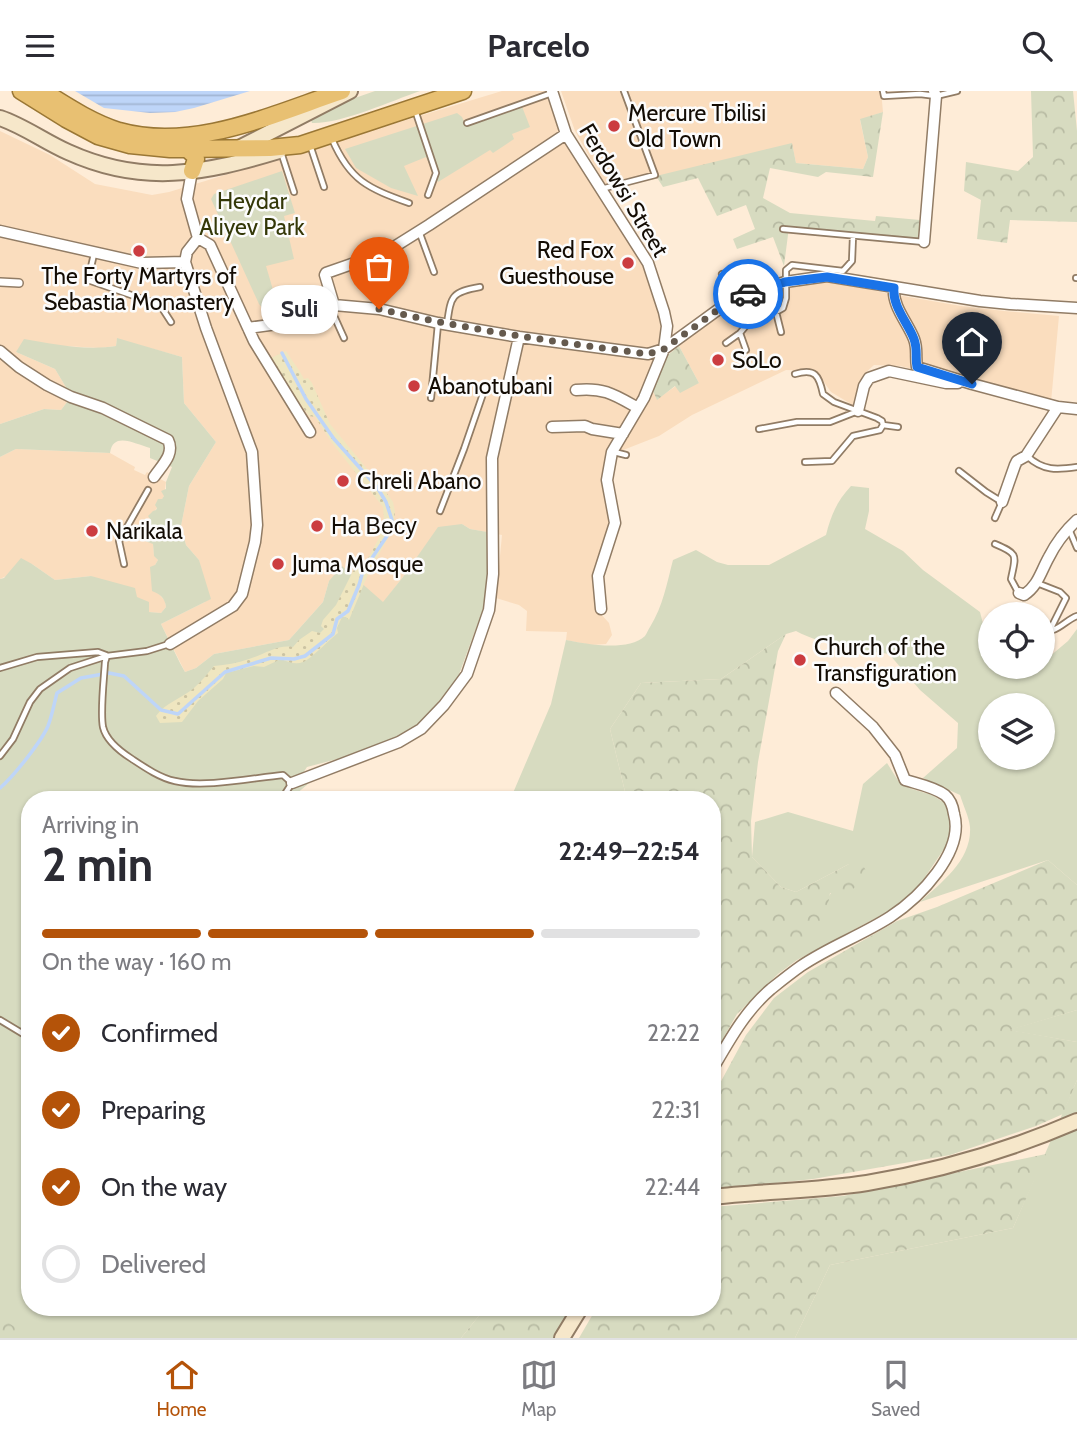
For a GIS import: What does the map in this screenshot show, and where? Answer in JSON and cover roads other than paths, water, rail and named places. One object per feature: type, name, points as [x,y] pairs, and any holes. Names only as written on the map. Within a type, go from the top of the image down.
[{"type":"highway","points":[[21,91],[82,128],[114,142],[150,148],[187,149],[270,148],[305,143],[463,91]]},
{"type":"highway","points":[[43,91],[107,127],[141,135],[174,137],[215,132],[342,91]]},
{"type":"highway","points":[[187,149],[196,159],[192,171]]},
{"type":"main road","points":[[192,171],[350,91]]},
{"type":"main road","points":[[0,118],[66,151],[115,169],[157,174],[241,162],[305,143]]},
{"type":"main road","points":[[721,1195],[867,1183],[976,1158],[1026,1142],[1077,1121]]},
{"type":"main road","points":[[562,1338],[575,1316]]},
{"type":"street","name":"Ferdowsi Street","points":[[552,92],[566,134],[648,263],[667,326],[664,349]]},
{"type":"street","points":[[924,242],[935,93]]},
{"type":"street","points":[[331,305],[326,273],[386,252],[566,134]]},
{"type":"street","points":[[192,171],[187,199],[198,238],[210,245],[254,341],[310,432]]},
{"type":"street","points":[[0,231],[142,263],[186,262]]},
{"type":"street","points":[[170,644],[233,606],[242,594],[257,525],[252,452],[206,328],[186,262],[187,252],[198,238]]},
{"type":"street","points":[[248,328],[277,324],[331,305],[379,309],[443,324],[519,337],[648,354],[664,349],[719,309],[738,299],[785,282],[827,277],[1010,304],[1077,308]]},
{"type":"street","points":[[0,282],[19,283]]},
{"type":"street","points":[[894,288],[893,293],[915,344],[917,367],[1058,407],[1077,409]]},
{"type":"street","points":[[292,783],[399,742],[421,729],[444,705],[467,674],[489,610],[493,574],[492,458],[519,337]]},
{"type":"street","points":[[601,608],[598,576],[615,523],[607,480],[612,451],[644,398],[664,349]]},
{"type":"street","points":[[0,351],[47,385],[103,408],[168,440],[172,446],[171,453],[154,477]]},
{"type":"street","points":[[858,411],[864,386],[869,378],[889,371],[946,383],[972,384]]},
{"type":"street","points":[[576,390],[602,390],[638,408]]},
{"type":"street","points":[[1002,502],[1017,461],[1026,456],[1058,407]]},
{"type":"street","points":[[552,427],[585,426],[623,434]]},
{"type":"street","points":[[1018,593],[1024,595],[1037,583],[1047,560],[1068,528],[1077,520]]},
{"type":"street","points":[[721,1054],[740,1021],[768,991],[802,965],[898,911],[933,877],[951,850],[957,830],[951,803],[944,795],[905,780],[895,755],[873,727],[836,693]]},
{"type":"lane","points":[[600,190],[655,175],[624,91]]},
{"type":"lane","points":[[883,91],[884,96],[957,91]]},
{"type":"lane","points":[[467,123],[552,92]]},
{"type":"lane","points":[[414,108],[436,173],[428,195]]},
{"type":"lane","points":[[330,135],[350,171],[360,181],[409,203]]},
{"type":"lane","points":[[305,143],[324,187]]},
{"type":"lane","points":[[280,151],[294,192]]},
{"type":"lane","points":[[783,229],[924,242]]},
{"type":"lane","points":[[419,231],[434,272]]},
{"type":"lane","points":[[726,343],[740,333],[754,314],[776,312],[783,308],[786,298],[786,270],[792,265],[843,271],[852,261],[853,236]]},
{"type":"lane","points":[[94,253],[87,282],[160,305],[171,322]]},
{"type":"lane","points":[[722,274],[738,299]]},
{"type":"lane","points":[[431,398],[443,324],[449,307],[455,295],[462,290],[480,287]]},
{"type":"lane","points":[[331,305],[344,338]]},
{"type":"lane","points":[[776,312],[781,332]]},
{"type":"lane","points":[[740,333],[746,350]]},
{"type":"lane","points":[[794,374],[813,373],[820,379],[823,394],[834,402],[877,418],[883,425]]},
{"type":"lane","points":[[440,511],[485,388],[494,386],[508,389]]},
{"type":"lane","points":[[759,429],[797,422],[830,422],[858,411]]},
{"type":"lane","points":[[883,425],[898,427]]},
{"type":"lane","points":[[805,462],[832,461],[853,436],[880,430],[883,425]]},
{"type":"lane","points":[[612,451],[626,455]]},
{"type":"lane","points":[[1026,456],[1056,471],[1077,467]]},
{"type":"lane","points":[[959,471],[1002,502],[995,518]]},
{"type":"lane","points":[[124,564],[119,541],[148,490]]},
{"type":"lane","points":[[1068,528],[1077,548]]},
{"type":"lane","points":[[995,544],[1012,551],[1014,555],[1011,579],[1018,593]]},
{"type":"lane","points":[[1037,583],[1060,592],[1066,598],[1052,626],[1053,630],[1069,618],[1077,616]]},
{"type":"lane","points":[[0,756],[13,739],[30,702],[40,689],[70,668],[107,656],[170,644]]},
{"type":"lane","points":[[0,668],[37,657],[98,652],[107,656]]},
{"type":"lane","points":[[107,656],[104,662],[102,717],[104,730],[115,746],[147,769],[174,781],[202,783],[283,775],[292,783],[287,791]]},
{"type":"lane","points":[[0,1020],[21,1033]]},
{"type":"water","points":[[75,91],[250,91],[194,108],[150,113],[104,108]]},
{"type":"waterway","points":[[0,788],[26,759],[44,733],[57,693],[81,678],[109,673],[124,676],[161,710],[178,714],[225,672],[271,658],[294,659],[305,656],[333,634],[337,619],[348,611],[363,571],[387,536],[392,520],[377,487],[334,439],[306,399],[282,353]]},
{"type":"place","name":"Mercure Tbilisi Old Town","points":[[614,126]]},
{"type":"place","name":"The Forty Martyrs of Sebastia Monastery","points":[[139,251]]},
{"type":"place","name":"Red Fox Guesthouse","points":[[628,263]]},
{"type":"place","name":"Suli","points":[[379,309]]},
{"type":"place","name":"SoLo","points":[[718,360]]},
{"type":"place","name":"Abanotubani","points":[[414,386]]},
{"type":"place","name":"Chreli Abano","points":[[343,481]]},
{"type":"place","name":"На Весу","points":[[317,526]]},
{"type":"place","name":"Narikala","points":[[92,531]]},
{"type":"place","name":"Juma Mosque","points":[[278,564]]},
{"type":"place","name":"Church of the Transfiguration","points":[[800,660]]},
{"type":"park label","name":"Heydar Aliyev Park","points":[[252,214]]}]
